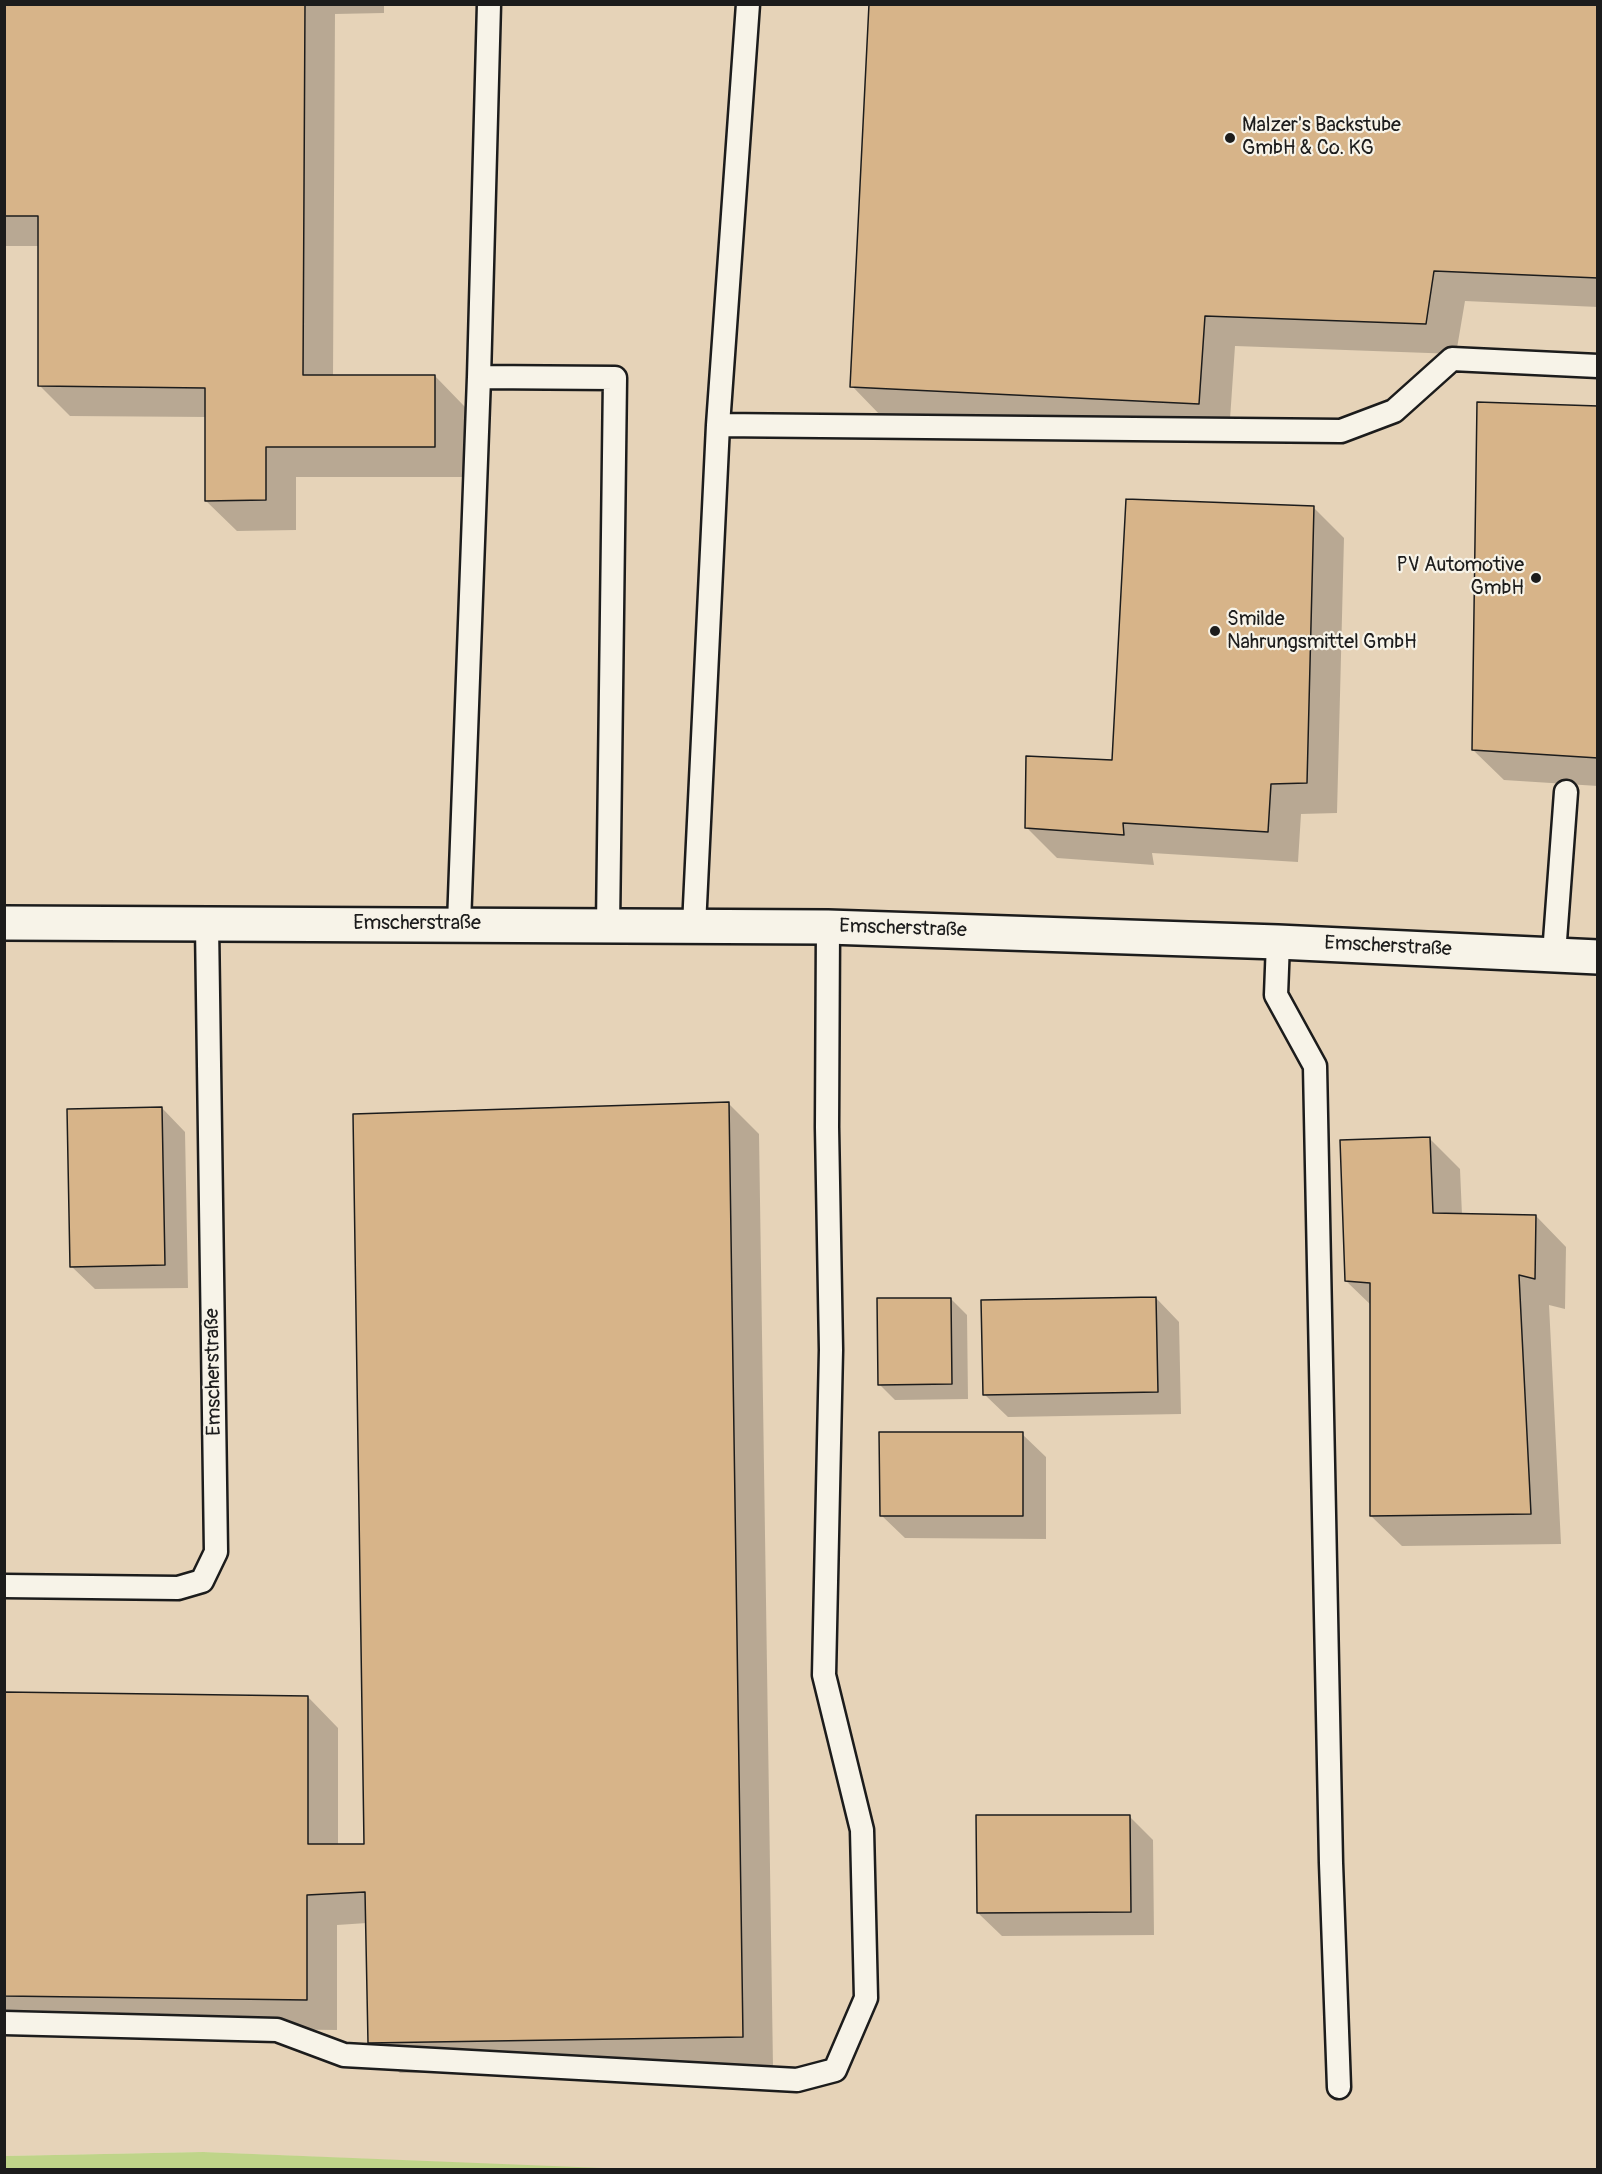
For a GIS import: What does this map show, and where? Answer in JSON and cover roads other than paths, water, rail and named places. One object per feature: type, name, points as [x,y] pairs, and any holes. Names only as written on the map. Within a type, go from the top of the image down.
[{"type":"street","name":"Emscherstraße","points":[[4,923],[828,927],[1278,942],[1598,957]]},
{"type":"lane","points":[[459,924],[479,377],[489,4]]},
{"type":"lane","points":[[694,926],[718,425],[748,4]]},
{"type":"lane","points":[[718,425],[1341,431],[1394,411],[1452,359],[1598,366]]},
{"type":"lane","points":[[479,377],[615,378],[608,926]]},
{"type":"lane","points":[[1554,954],[1566,792]]},
{"type":"lane","name":"Emscherstraße","points":[[4,1586],[178,1588],[202,1581],[216,1552],[207,925]]},
{"type":"lane","points":[[4,2022],[277,2030],[344,2055],[797,2080],[835,2070],[866,1998],[862,1830],[824,1675],[831,1350],[828,927]]},
{"type":"lane","points":[[1278,942],[1276,995],[1315,1066],[1330,1851],[1339,2087]]},
{"type":"place","name":"Malzer's Backstube GmbH & Co. KG","points":[[1230,138]]},
{"type":"place","name":"PV Automotive GmbH","points":[[1536,578]]},
{"type":"place","name":"Smilde Nahrungsmittel GmbH","points":[[1215,631]]}]
